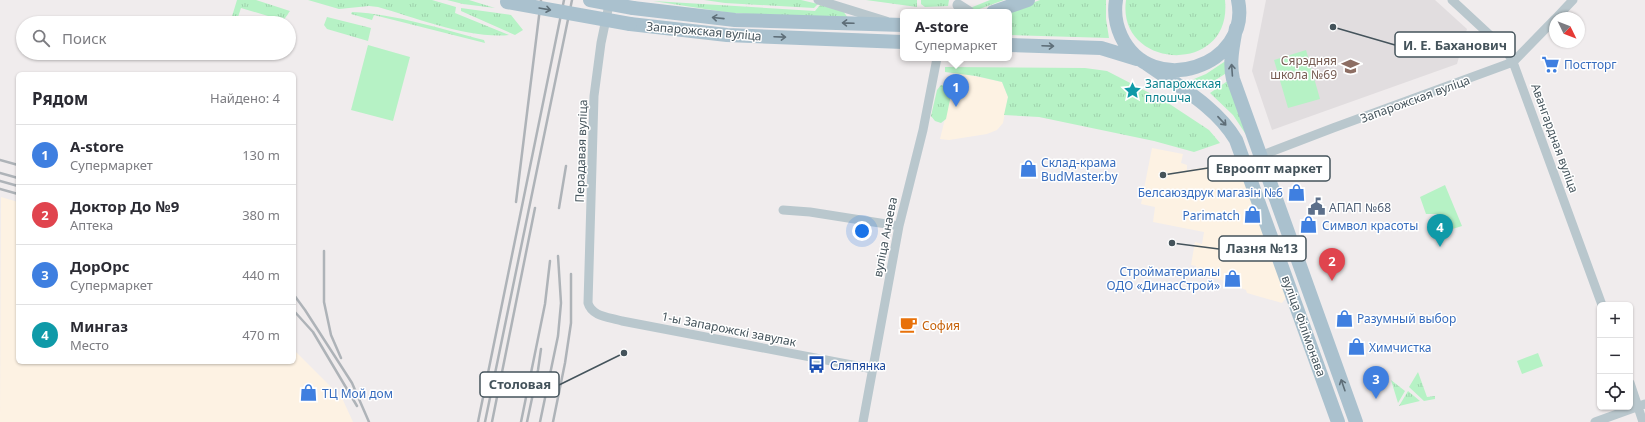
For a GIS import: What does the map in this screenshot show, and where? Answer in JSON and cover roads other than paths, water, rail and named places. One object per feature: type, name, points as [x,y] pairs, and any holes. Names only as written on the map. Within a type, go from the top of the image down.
[{"type":"main road","name":"Запарожская вуліца","points":[[590,0],[633,8],[734,20],[900,25]]},
{"type":"main road","points":[[1002,9],[1028,0]]},
{"type":"main road","points":[[1116,0],[1116,18],[1124,42],[1132,52],[1144,62]]},
{"type":"main road","points":[[1237,24],[1238,0]]},
{"type":"main road","points":[[1012,45],[1101,48],[1124,54],[1159,69],[1173,71],[1186,70],[1211,60],[1222,51],[1230,40],[1237,24],[1243,0]]},
{"type":"main road","name":"Запарожская вуліца","points":[[504,1],[630,24],[727,35],[900,42]]},
{"type":"main road","name":"вуліца Філімонава","points":[[1237,24],[1232,54],[1231,73],[1356,422]]},
{"type":"main road","name":"вуліца Філімонава","points":[[1144,62],[1206,105],[1223,121],[1236,140],[1338,422]]},
{"type":"street","name":"Перадавая вуліца","points":[[588,303],[594,96],[601,43],[610,0]]},
{"type":"street","points":[[818,0],[900,24]]},
{"type":"street","name":"Авангардная вуліца","points":[[1452,0],[1506,50],[1513,62],[1601,302]]},
{"type":"street","name":"Запарожская вуліца","points":[[1561,12],[1573,0]]},
{"type":"street","name":"Запарожская вуліца","points":[[1260,156],[1513,62],[1549,24]]},
{"type":"street","name":"вуліца Анаева","points":[[863,422],[899,226],[923,130],[936,61]]},
{"type":"street","points":[[783,210],[810,212],[899,226]]},
{"type":"street","name":"1-ы Запарожскі завулак","points":[[588,303],[590,309],[596,314],[873,369]]},
{"type":"street","points":[[1633,389],[1641,405],[1643,422]]},
{"type":"street","points":[[1595,422],[1641,405]]},
{"type":"railway","points":[[516,202],[541,0]]},
{"type":"railway","points":[[478,422],[564,0]]},
{"type":"railway","points":[[485,422],[572,0]]},
{"type":"railway","points":[[0,160],[16,164]]},
{"type":"railway","points":[[559,208],[566,166]]},
{"type":"railway","points":[[0,173],[16,177]]},
{"type":"railway","points":[[0,181],[16,185]]},
{"type":"railway","points":[[0,189],[16,193]]},
{"type":"railway","points":[[492,422],[535,208]]},
{"type":"railway","points":[[324,251],[324,302],[331,335],[341,358]]},
{"type":"railway","points":[[540,422],[558,336],[561,303],[558,256]]},
{"type":"railway","points":[[521,422],[545,304],[550,261]]},
{"type":"railway","points":[[553,422],[565,363],[571,323],[571,274]]},
{"type":"railway","points":[[296,298],[352,383],[369,422]]},
{"type":"railway","points":[[296,313],[313,332],[357,406]]},
{"type":"railway","points":[[527,422],[541,349]]},
{"type":"place","name":"И. Е. Баханович","points":[[1333,27]]},
{"type":"place","name":"Постторг","points":[[1551,64]]},
{"type":"place","name":"Сярэдняя школа №69","points":[[1350,67]]},
{"type":"place","name":"Запарожская плошча","points":[[1132,90]]},
{"type":"place","name":"А-store","points":[[956,107]]},
{"type":"place","name":"Склад-крама BudMaster.by","points":[[1028,169]]},
{"type":"place","name":"Евроопт маркет","points":[[1163,175]]},
{"type":"place","name":"Белсаюздрук магазін №6","points":[[1296,192]]},
{"type":"place","name":"АПАП №68","points":[[1316,207]]},
{"type":"place","name":"Parimatch","points":[[1253,215]]},
{"type":"place","name":"Символ красоты","points":[[1309,225]]},
{"type":"place","name":"Лазня №13","points":[[1172,243]]},
{"type":"place","name":"Мингаз","points":[[1440,247]]},
{"type":"place","name":"Стройматериалы ОДО «ДинасСтрой»","points":[[1233,278]]},
{"type":"place","name":"Доктор До №9","points":[[1332,281]]},
{"type":"place","name":"Разумный выбор","points":[[1344,318]]},
{"type":"place","name":"София","points":[[909,325]]},
{"type":"place","name":"Химчистка","points":[[1356,347]]},
{"type":"place","name":"Столовая","points":[[624,353]]},
{"type":"place","name":"Сляпянка","points":[[817,365]]},
{"type":"place","name":"ТЦ Мой дом","points":[[309,393]]},
{"type":"place","name":"ДорОрс","points":[[1376,399]]}]
